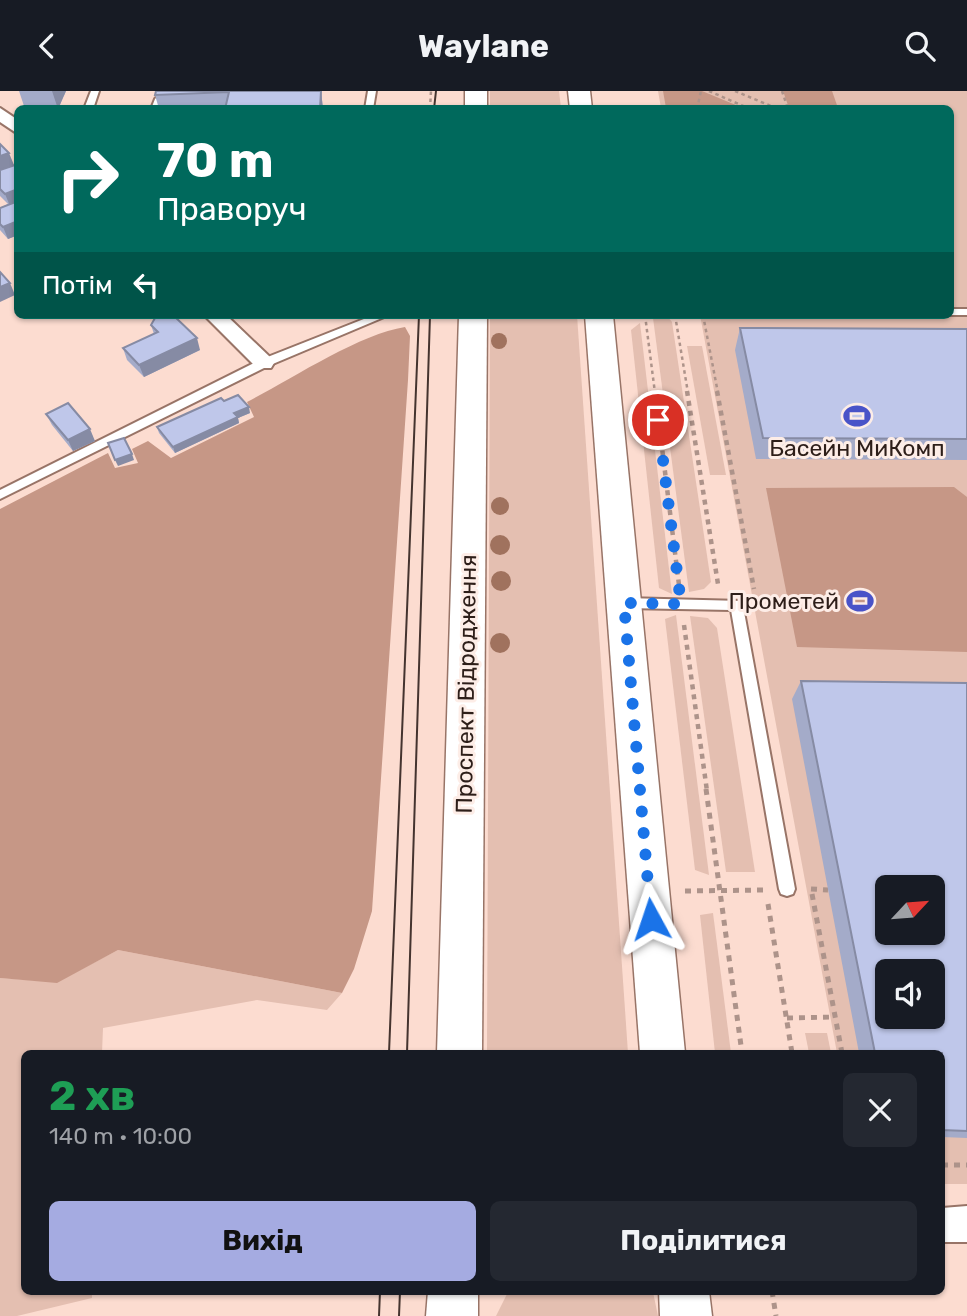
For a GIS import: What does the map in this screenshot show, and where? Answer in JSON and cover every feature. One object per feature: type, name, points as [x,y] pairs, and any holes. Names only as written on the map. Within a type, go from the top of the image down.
[{"type":"main road","name":"Проспект Відродження","points":[[458,1050],[473,319]]},
{"type":"main road","points":[[599,319],[663,1050]]},
{"type":"main road","points":[[452,1316],[453,1295]]},
{"type":"main road","points":[[684,1295],[686,1316]]},
{"type":"street","points":[[0,113],[14,125]]},
{"type":"street","points":[[218,319],[264,363]]},
{"type":"street","points":[[945,1225],[967,1224]]},
{"type":"lane","points":[[156,105],[168,91]]},
{"type":"lane","points":[[0,495],[264,363],[374,319]]},
{"type":"lane","points":[[624,603],[737,605],[787,889]]},
{"type":"path","points":[[709,91],[741,105]]},
{"type":"path","points":[[735,91],[768,105]]},
{"type":"path","points":[[645,319],[742,1050]]},
{"type":"path","points":[[721,890],[766,890]]},
{"type":"path","points":[[787,1018],[835,1017]]},
{"type":"path","points":[[945,1165],[967,1165]]},
{"type":"path","points":[[773,1295],[776,1316]]},
{"type":"shaded area","points":[[490,91],[559,91],[561,105],[490,105]]},
{"type":"shaded area","name":"Прометей","points":[[658,91],[967,91],[967,1184],[945,1184],[945,1050],[836,1050],[701,319],[954,319],[954,105],[660,105]]},
{"type":"shaded area","points":[[663,91],[702,91],[736,105],[665,105]]},
{"type":"shaded area","points":[[783,91],[832,91],[837,105],[788,105]]},
{"type":"shaded area","points":[[490,319],[577,319],[628,1050],[487,1050]]},
{"type":"shaded area","points":[[653,319],[670,319],[672,322],[711,582],[704,589],[689,592]]},
{"type":"shaded area","points":[[640,323],[672,594],[659,588],[631,330]]},
{"type":"shaded area","points":[[405,327],[410,336],[408,380],[372,911],[354,969],[342,993],[118,950],[57,983],[0,978],[0,509],[108,453],[115,468],[138,463],[132,449],[148,441],[171,458],[254,417],[247,402],[346,348],[387,331]]},
{"type":"shaded area","points":[[687,346],[702,346],[726,475],[710,475]]},
{"type":"shaded area","points":[[954,487],[967,497],[967,652],[797,647],[766,488]]},
{"type":"shaded area","points":[[676,615],[709,875],[695,870],[665,619]]},
{"type":"shaded area","points":[[690,616],[708,618],[717,628],[755,872],[726,872]]},
{"type":"shaded area","points":[[713,913],[731,1050],[715,1050],[700,915]]},
{"type":"shaded area","points":[[118,950],[342,993],[327,1010],[257,1000],[103,1028],[102,1050],[21,1050],[21,1295],[92,1295],[92,1298],[17,1316],[0,1316],[0,978],[57,982]]},
{"type":"shaded area","points":[[805,1033],[827,1033],[830,1050],[808,1050]]},
{"type":"shaded area","points":[[506,1295],[654,1295],[658,1316],[496,1316]]},
{"type":"building","points":[[156,91],[321,91],[320,105],[226,105],[229,92],[155,95]]},
{"type":"building","points":[[0,144],[9,153],[0,156]]},
{"type":"building","points":[[14,165],[14,191],[5,194],[0,189],[0,170]]},
{"type":"building","points":[[14,203],[14,223],[3,227],[0,224],[0,208]]},
{"type":"building","points":[[0,272],[10,283],[0,287]]},
{"type":"building","points":[[154,319],[177,319],[197,338],[139,365],[123,348],[158,332],[151,325]]},
{"type":"building","name":"Басейн МиКомп","points":[[740,328],[967,329],[967,439],[763,438]]},
{"type":"building","points":[[238,395],[249,407],[234,413],[238,417],[173,447],[157,427],[221,398],[224,401]]},
{"type":"building","points":[[68,403],[90,429],[68,440],[46,414]]},
{"type":"building","points":[[124,438],[132,454],[115,460],[108,443]]},
{"type":"building","points":[[801,681],[967,683],[967,1131],[945,1130],[945,1050],[874,1050]]},
{"type":"tram line","points":[[434,105],[436,91]]},
{"type":"tram line","points":[[389,1050],[419,319]]},
{"type":"tram line","points":[[407,1050],[430,319]]},
{"type":"tram line","points":[[379,1316],[380,1295]]},
{"type":"tram line","points":[[399,1316],[400,1295]]},
{"type":"place","name":"Басейн МиКомп","points":[[857,416]]},
{"type":"place","name":"Прометей","points":[[860,601]]},
{"type":"route","points":[[651,919],[624,603],[681,604],[658,420]]}]
